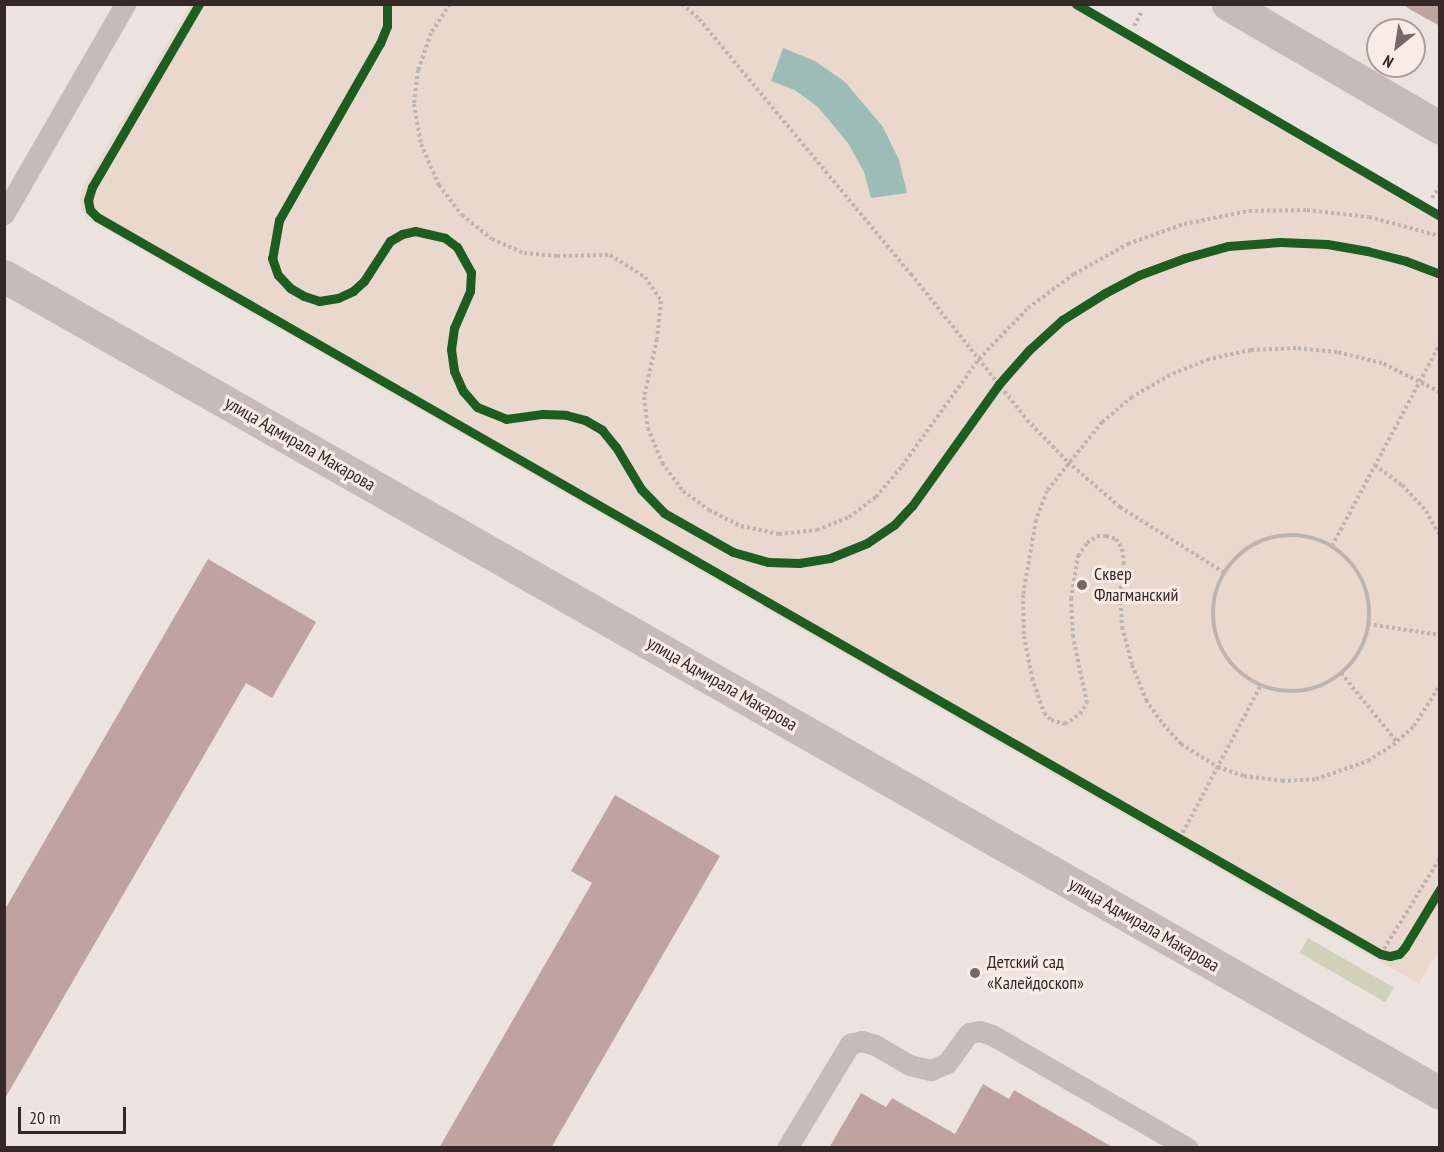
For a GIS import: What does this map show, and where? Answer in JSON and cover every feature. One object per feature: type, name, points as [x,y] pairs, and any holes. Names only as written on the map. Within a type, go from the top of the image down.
[{"type":"street","points":[[1228,4],[1440,128]]},
{"type":"street","name":"улица Адмирала Макарова","points":[[4,276],[1440,1093]]},
{"type":"lane","points":[[4,214],[125,4]]},
{"type":"lane","points":[[787,1148],[850,1044],[862,1041],[875,1045],[909,1065],[931,1070],[947,1063],[969,1033],[980,1031],[992,1035],[1188,1148]]},
{"type":"path","points":[[450,4],[431,33],[418,70],[414,104],[421,144],[439,186],[462,215],[492,239],[524,253],[557,256],[610,255],[645,277],[662,301],[657,339],[644,397],[648,428],[662,463],[683,491],[709,510],[741,526],[779,534],[817,530],[849,517],[876,497],[902,466],[979,359],[1028,309],[1074,274],[1128,244],[1184,224],[1249,211],[1307,210],[1369,217],[1440,236]]},
{"type":"path","points":[[682,4],[707,28],[1027,420],[1068,462],[1120,507],[1224,573]]},
{"type":"path","points":[[1134,26],[1141,13]]},
{"type":"path","points":[[1432,198],[1440,185]]},
{"type":"path","points":[[1332,546],[1440,344]]},
{"type":"path","points":[[1440,392],[1382,363],[1337,352],[1296,348],[1251,350],[1209,359],[1170,375],[1132,398],[1102,422],[1047,491],[1036,520],[1023,595],[1024,636],[1032,678],[1044,712],[1051,720],[1065,724],[1080,714],[1087,703],[1073,637],[1071,599],[1078,556],[1087,543],[1097,536],[1116,539],[1122,549],[1124,562],[1120,596],[1122,627],[1132,665],[1146,699],[1162,724],[1181,744],[1218,767],[1244,776],[1282,781],[1316,779],[1368,761],[1397,742],[1414,726],[1440,685]]},
{"type":"path","points":[[992,394],[1006,376]]},
{"type":"path","points":[[1375,465],[1402,485],[1425,511],[1440,536]]},
{"type":"path","points":[[1301,536],[1332,546],[1347,559],[1362,581],[1369,607],[1367,633],[1356,657],[1341,674],[1314,688],[1289,692],[1261,685],[1242,675],[1225,656],[1215,633],[1212,608],[1218,583],[1224,573],[1231,562],[1251,546],[1274,537],[1301,536]]},
{"type":"path","points":[[1368,624],[1440,635]]},
{"type":"path","points":[[1341,674],[1397,742]]},
{"type":"path","points":[[1180,838],[1261,685]]},
{"type":"path","points":[[1169,832],[1190,844]]},
{"type":"path","points":[[1371,948],[1385,955],[1440,858]]},
{"type":"green space","points":[[1308,938],[1394,988],[1385,1002],[1300,953]]},
{"type":"shaded area","name":"Сквер Флагманский","points":[[190,5],[1084,5],[1439,210],[1439,950],[1419,984],[88,219],[81,210],[80,198],[83,187]]},
{"type":"water","points":[[783,48],[815,61],[845,82],[883,127],[899,160],[907,193],[871,198],[864,172],[848,143],[818,107],[795,90],[771,81]]},
{"type":"building","points":[[1402,4],[1440,4],[1440,26],[1426,18]]},
{"type":"building","points":[[208,559],[316,622],[272,698],[246,683],[4,1100],[4,911]]},
{"type":"building","points":[[615,795],[720,856],[551,1148],[439,1148],[592,883],[571,871]]},
{"type":"building","points":[[983,1084],[1009,1099],[1014,1090],[1114,1148],[829,1148],[861,1093],[886,1107],[892,1098],[955,1134]]},
{"type":"cycle path","points":[[199,4],[92,187],[88,200],[90,210],[97,217],[1381,954],[1390,956],[1399,954],[1440,889]]},
{"type":"cycle path","points":[[387,4],[387,26],[380,43],[279,220],[272,258],[278,275],[290,288],[304,296],[319,301],[338,298],[353,291],[364,281],[390,241],[402,234],[415,231],[445,238],[457,247],[471,272],[470,291],[454,328],[451,349],[454,371],[463,391],[477,407],[506,419],[543,414],[566,415],[585,420],[602,430],[616,447],[641,489],[664,513],[733,552],[768,562],[799,563],[830,558],[867,543],[894,525],[912,506],[999,384],[1029,350],[1062,320],[1139,275],[1185,258],[1228,246],[1280,242],[1327,244],[1367,251],[1406,261],[1440,274]]},
{"type":"cycle path","points":[[1076,4],[1440,216]]},
{"type":"place","name":"Сквер Флагманский","points":[[1082,585]]},
{"type":"place","name":"Детский сад «Калейдоскоп»","points":[[975,973]]}]
